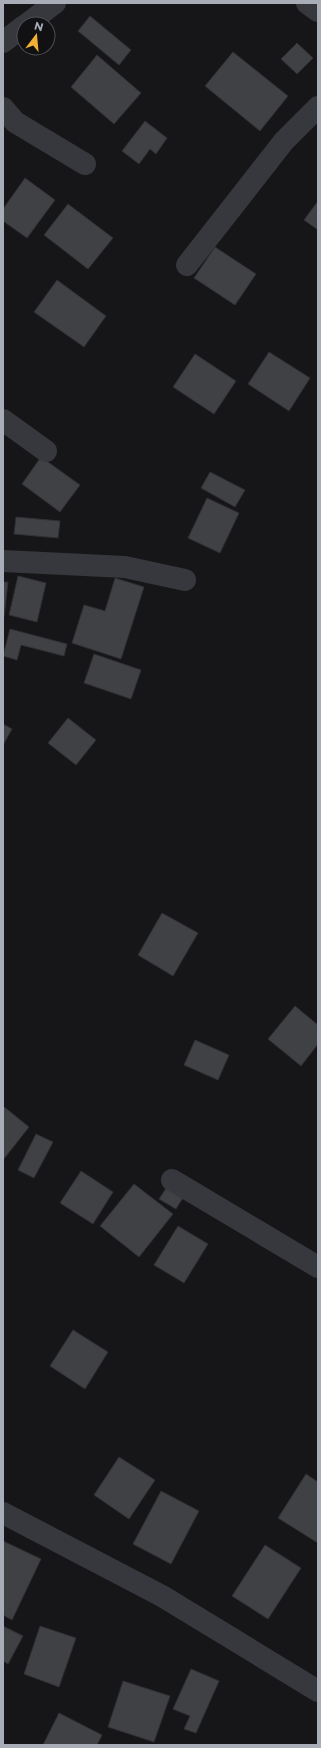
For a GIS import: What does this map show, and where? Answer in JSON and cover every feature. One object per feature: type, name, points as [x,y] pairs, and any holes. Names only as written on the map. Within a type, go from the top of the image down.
[{"type":"street","points":[[38,16],[55,3]]},
{"type":"street","points":[[307,3],[318,11]]},
{"type":"street","points":[[3,42],[16,32]]},
{"type":"street","points":[[187,265],[284,141],[318,107]]},
{"type":"street","points":[[3,108],[15,122],[85,164]]},
{"type":"street","points":[[3,420],[46,451]]},
{"type":"street","points":[[3,561],[125,567],[185,580]]},
{"type":"street","points":[[172,1180],[318,1267]]},
{"type":"street","points":[[3,1513],[162,1596],[318,1691]]},
{"type":"building","points":[[90,16],[131,50],[119,65],[78,31]]},
{"type":"building","points":[[297,43],[313,58],[297,74],[281,59]]},
{"type":"building","points":[[233,52],[288,96],[260,131],[205,86]]},
{"type":"building","points":[[97,55],[141,93],[114,124],[71,87]]},
{"type":"building","points":[[145,121],[167,138],[156,154],[150,149],[139,164],[122,151]]},
{"type":"building","points":[[25,178],[55,200],[27,238],[3,221],[3,209]]},
{"type":"building","points":[[318,201],[318,230],[304,220]]},
{"type":"building","points":[[68,204],[113,238],[88,269],[44,235]]},
{"type":"building","points":[[215,247],[256,274],[235,305],[194,278]]},
{"type":"building","points":[[57,280],[106,316],[84,347],[34,312]]},
{"type":"building","points":[[269,352],[310,378],[289,411],[248,384]]},
{"type":"building","points":[[195,354],[236,381],[214,414],[173,387]]},
{"type":"building","points":[[41,457],[80,485],[60,512],[22,484]]},
{"type":"building","points":[[210,472],[245,490],[235,507],[201,488]]},
{"type":"building","points":[[207,498],[239,513],[220,553],[188,538]]},
{"type":"building","points":[[16,517],[60,521],[58,538],[14,534]]},
{"type":"building","points":[[18,576],[46,583],[37,622],[9,615]]},
{"type":"building","points":[[115,578],[144,587],[121,659],[72,643],[84,605],[105,611]]},
{"type":"building","points":[[3,582],[8,582],[4,617],[3,617]]},
{"type":"building","points":[[10,629],[67,644],[64,656],[21,645],[17,660],[3,656]]},
{"type":"building","points":[[94,654],[141,670],[131,699],[84,683]]},
{"type":"building","points":[[68,718],[96,740],[76,765],[48,743]]},
{"type":"building","points":[[3,724],[12,729],[3,745]]},
{"type":"building","points":[[162,913],[198,933],[173,976],[138,955]]},
{"type":"building","points":[[295,1006],[318,1025],[318,1044],[301,1066],[268,1039]]},
{"type":"building","points":[[195,1040],[229,1055],[218,1080],[184,1065]]},
{"type":"building","points":[[3,1106],[29,1127],[3,1160]]},
{"type":"building","points":[[36,1134],[53,1142],[34,1178],[18,1170]]},
{"type":"building","points":[[81,1171],[113,1192],[93,1224],[60,1203]]},
{"type":"building","points":[[134,1184],[173,1214],[139,1257],[100,1226]]},
{"type":"building","points":[[167,1187],[184,1196],[176,1209],[159,1199]]},
{"type":"building","points":[[178,1226],[208,1244],[184,1283],[154,1265]]},
{"type":"building","points":[[73,1330],[108,1352],[85,1389],[50,1366]]},
{"type":"building","points":[[119,1457],[155,1480],[129,1519],[94,1495]]},
{"type":"building","points":[[306,1474],[318,1482],[318,1543],[278,1518]]},
{"type":"building","points":[[161,1491],[199,1511],[171,1564],[133,1544]]},
{"type":"building","points":[[3,1541],[41,1559],[12,1620],[3,1615]]},
{"type":"building","points":[[265,1545],[301,1568],[268,1619],[232,1596]]},
{"type":"building","points":[[3,1626],[23,1636],[8,1664],[3,1661]]},
{"type":"building","points":[[40,1626],[76,1638],[59,1687],[24,1674]]},
{"type":"building","points":[[191,1669],[219,1681],[196,1733],[184,1729],[190,1716],[173,1709]]},
{"type":"building","points":[[123,1681],[170,1696],[154,1742],[108,1727]]},
{"type":"building","points":[[59,1713],[102,1735],[97,1745],[43,1745]]}]
